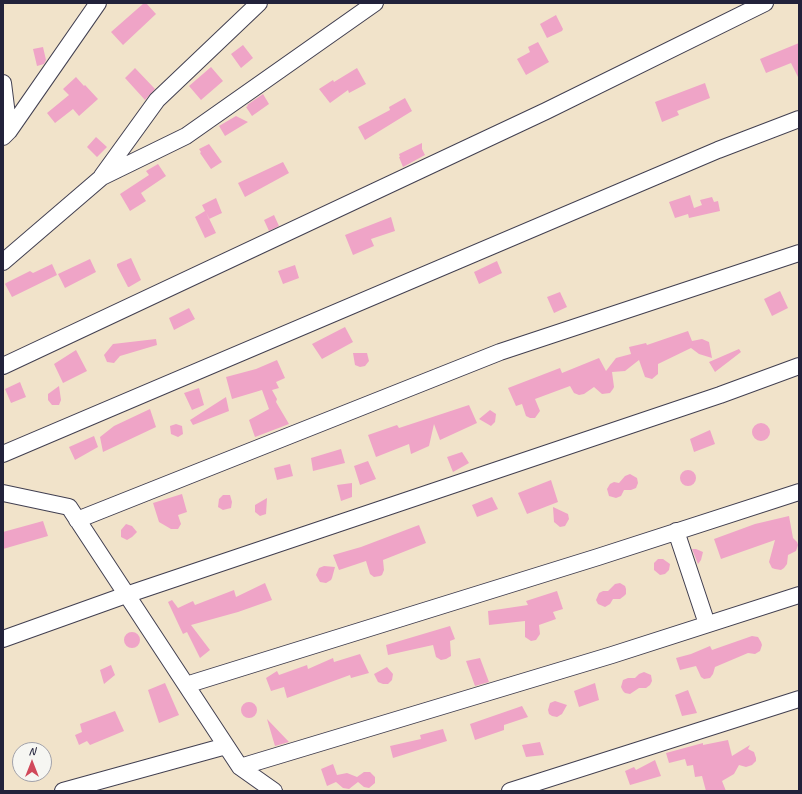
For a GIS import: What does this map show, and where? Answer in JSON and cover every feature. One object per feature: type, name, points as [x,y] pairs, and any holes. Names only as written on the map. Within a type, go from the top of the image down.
[{"type":"street","points":[[6,134],[98,3]]},
{"type":"street","points":[[3,262],[102,177],[157,100],[259,3]]},
{"type":"street","points":[[102,177],[186,136],[375,3]]},
{"type":"street","points":[[3,366],[546,111],[764,3]]},
{"type":"street","points":[[3,83],[6,134]]},
{"type":"street","points":[[3,454],[718,150],[799,119]]},
{"type":"street","points":[[77,520],[500,352],[799,253]]},
{"type":"street","points":[[3,639],[126,595],[713,397],[799,366]]},
{"type":"street","points":[[186,685],[590,560],[799,492]]},
{"type":"street","points":[[3,493],[68,507],[240,767],[274,791]]},
{"type":"street","points":[[676,531],[707,624]]},
{"type":"street","points":[[240,767],[612,655],[799,595]]},
{"type":"street","points":[[510,791],[799,699]]},
{"type":"street","points":[[63,791],[226,746]]},
{"type":"building","points":[[144,3],[146,3],[156,14],[123,45],[111,32]]},
{"type":"building","points":[[556,15],[563,29],[562,31],[547,38],[540,24]]},
{"type":"building","points":[[538,42],[549,62],[526,75],[517,59],[530,52],[528,47]]},
{"type":"building","points":[[799,43],[799,79],[791,63],[766,73],[760,59]]},
{"type":"building","points":[[243,45],[253,58],[241,68],[231,54]]},
{"type":"building","points":[[43,47],[46,60],[44,64],[37,66],[33,49]]},
{"type":"building","points":[[211,67],[223,81],[201,100],[189,86]]},
{"type":"building","points":[[135,68],[155,89],[145,100],[125,78]]},
{"type":"building","points":[[357,68],[366,84],[349,93],[348,90],[330,103],[319,89]]},
{"type":"building","points":[[76,77],[98,99],[79,116],[73,109],[55,123],[47,113],[69,95],[63,89]]},
{"type":"building","points":[[705,83],[710,98],[677,111],[679,115],[662,122],[655,102]]},
{"type":"building","points":[[263,94],[269,104],[252,116],[246,107],[248,106],[247,105]]},
{"type":"building","points":[[405,98],[412,111],[365,140],[358,127],[390,110],[389,107]]},
{"type":"building","points":[[236,116],[248,122],[225,136],[219,126]]},
{"type":"building","points":[[96,137],[107,147],[97,157],[87,147]]},
{"type":"building","points":[[422,143],[422,149],[425,155],[403,167],[399,154]]},
{"type":"building","points":[[209,144],[222,162],[211,169],[200,153],[201,152],[199,149]]},
{"type":"building","points":[[283,162],[289,173],[245,197],[238,183]]},
{"type":"building","points":[[158,164],[166,176],[141,193],[146,201],[130,211],[120,194],[149,175],[146,171]]},
{"type":"building","points":[[690,195],[694,208],[702,205],[700,200],[712,197],[714,202],[718,201],[720,211],[689,218],[688,214],[675,218],[669,202]]},
{"type":"building","points":[[216,198],[222,213],[209,219],[216,233],[205,238],[195,217],[205,211],[202,205]]},
{"type":"building","points":[[274,215],[279,226],[269,231],[264,220]]},
{"type":"building","points":[[391,217],[395,231],[371,239],[374,246],[353,255],[345,235]]},
{"type":"building","points":[[131,258],[141,280],[128,287],[117,264]]},
{"type":"building","points":[[90,259],[96,272],[65,288],[58,274]]},
{"type":"building","points":[[497,261],[502,273],[479,284],[474,272]]},
{"type":"building","points":[[52,264],[57,275],[12,297],[5,284],[6,283],[30,271],[33,273]]},
{"type":"building","points":[[295,265],[299,278],[283,284],[278,271]]},
{"type":"building","points":[[780,291],[788,308],[772,316],[764,299]]},
{"type":"building","points":[[560,292],[567,307],[554,313],[547,297]]},
{"type":"building","points":[[189,308],[195,319],[174,330],[169,318]]},
{"type":"building","points":[[345,327],[353,342],[322,359],[312,344]]},
{"type":"building","points":[[688,331],[692,341],[702,339],[709,342],[712,358],[699,354],[691,348],[658,364],[658,374],[652,379],[645,377],[639,360],[625,371],[612,372],[614,387],[610,393],[602,394],[594,387],[584,394],[579,395],[574,393],[570,386],[535,399],[540,411],[535,418],[526,416],[522,404],[516,406],[508,388],[560,368],[562,373],[599,358],[606,371],[616,358],[631,354],[629,347],[646,343],[647,345]]},
{"type":"building","points":[[156,339],[157,345],[120,356],[114,363],[107,362],[104,355],[113,344]]},
{"type":"building","points":[[739,349],[741,352],[715,372],[709,362]]},
{"type":"building","points":[[76,350],[87,371],[63,383],[54,364]]},
{"type":"building","points":[[353,353],[367,353],[369,361],[365,366],[360,367],[355,365]]},
{"type":"building","points":[[277,360],[285,378],[276,382],[279,388],[272,390],[277,399],[276,402],[289,424],[255,437],[249,420],[269,409],[262,390],[232,399],[226,377],[256,369]]},
{"type":"building","points":[[20,382],[26,397],[11,403],[5,389]]},
{"type":"building","points":[[59,386],[61,400],[59,405],[52,405],[48,400],[48,394]]},
{"type":"building","points":[[199,388],[204,405],[192,410],[184,393]]},
{"type":"building","points":[[226,397],[229,411],[193,425],[190,420]]},
{"type":"building","points":[[469,405],[477,423],[440,440],[434,424],[429,446],[411,454],[409,444],[376,457],[368,435],[397,425],[399,428]]},
{"type":"building","points":[[150,409],[156,427],[103,452],[100,437],[114,426]]},
{"type":"building","points":[[490,410],[496,414],[495,422],[491,426],[479,419]]},
{"type":"building","points":[[761,423],[767,426],[770,432],[767,438],[761,441],[755,438],[752,432],[755,426]]},
{"type":"building","points":[[176,424],[182,426],[183,434],[178,437],[171,434],[170,426]]},
{"type":"building","points":[[710,430],[715,444],[694,452],[690,439]]},
{"type":"building","points":[[94,436],[98,447],[75,460],[69,447]]},
{"type":"building","points":[[341,449],[345,463],[313,471],[311,458]]},
{"type":"building","points":[[462,452],[469,463],[453,472],[447,457]]},
{"type":"building","points":[[368,461],[376,479],[360,485],[354,466]]},
{"type":"building","points":[[290,464],[293,476],[277,480],[274,468]]},
{"type":"building","points":[[688,470],[694,472],[696,478],[694,484],[688,486],[682,484],[680,478],[682,472]]},
{"type":"building","points":[[630,474],[637,478],[638,483],[636,488],[624,490],[621,496],[616,498],[609,496],[607,489],[610,484],[614,482],[619,483],[625,476]]},
{"type":"building","points":[[551,480],[558,502],[527,514],[518,493]]},
{"type":"building","points":[[352,483],[352,497],[341,501],[337,485]]},
{"type":"building","points":[[182,494],[187,512],[178,515],[181,524],[178,529],[171,529],[159,522],[153,503]]},
{"type":"building","points":[[223,495],[230,495],[232,502],[231,508],[223,510],[218,507],[219,499]]},
{"type":"building","points":[[492,497],[498,509],[477,517],[472,505]]},
{"type":"building","points":[[267,498],[266,514],[260,516],[255,512],[255,505]]},
{"type":"building","points":[[553,507],[568,514],[569,519],[565,526],[560,527],[554,522]]},
{"type":"building","points":[[789,516],[793,538],[798,545],[796,551],[788,555],[787,564],[781,570],[772,568],[769,562],[775,540],[721,559],[714,539],[755,524]]},
{"type":"building","points":[[43,521],[48,536],[3,549],[3,532]]},
{"type":"building","points":[[126,524],[132,526],[137,532],[127,540],[121,537],[121,530]]},
{"type":"building","points":[[419,525],[426,543],[383,560],[384,570],[382,575],[374,577],[370,574],[366,561],[339,570],[333,555],[361,547]]},
{"type":"building","points":[[692,549],[703,552],[701,560],[698,564]]},
{"type":"building","points":[[658,559],[663,559],[670,564],[669,570],[665,574],[660,575],[654,570],[654,563]]},
{"type":"building","points":[[324,566],[335,567],[331,580],[326,583],[320,582],[316,575],[319,568]]},
{"type":"building","points":[[265,583],[272,600],[238,612],[191,625],[210,650],[200,658],[187,632],[183,634],[168,602],[172,600],[178,608],[193,601],[195,605],[234,590],[236,597]]},
{"type":"building","points":[[620,583],[625,586],[626,589],[626,594],[624,596],[620,599],[613,599],[610,604],[605,607],[598,604],[596,600],[599,593],[608,591],[615,584]]},
{"type":"building","points":[[557,591],[563,609],[553,612],[556,619],[539,625],[540,634],[536,640],[531,641],[525,637],[525,621],[489,625],[488,611],[528,605],[526,601]]},
{"type":"building","points":[[450,626],[455,639],[450,641],[451,656],[446,659],[441,660],[436,657],[433,645],[388,655],[386,645]]},
{"type":"building","points":[[132,632],[138,634],[140,640],[138,646],[132,648],[126,646],[124,640],[126,634]]},
{"type":"building","points":[[752,636],[758,637],[761,642],[762,645],[760,651],[755,654],[748,653],[715,667],[710,678],[704,679],[701,677],[696,666],[680,670],[676,658],[691,654],[710,646],[712,650]]},
{"type":"building","points":[[360,654],[369,673],[351,678],[350,675],[287,698],[284,687],[271,691],[266,678],[277,671],[279,675],[307,665],[308,669],[333,658],[334,662]]},
{"type":"building","points":[[480,658],[489,682],[475,686],[466,661]]},
{"type":"building","points":[[111,665],[115,675],[104,684],[100,670]]},
{"type":"building","points":[[387,667],[393,674],[392,680],[388,684],[378,682],[374,674]]},
{"type":"building","points":[[644,672],[651,675],[652,681],[650,685],[646,688],[639,688],[630,694],[623,691],[621,687],[623,680],[635,678]]},
{"type":"building","points":[[165,683],[179,715],[159,723],[148,690]]},
{"type":"building","points":[[595,683],[599,700],[579,707],[574,691]]},
{"type":"building","points":[[688,690],[697,713],[682,716],[675,695]]},
{"type":"building","points":[[555,701],[567,705],[562,714],[557,717],[549,714],[548,710],[550,703]]},
{"type":"building","points":[[249,702],[255,704],[257,710],[255,716],[249,718],[243,716],[241,710],[243,704]]},
{"type":"building","points":[[522,706],[528,717],[504,725],[504,730],[475,740],[470,724]]},
{"type":"building","points":[[115,711],[124,731],[90,745],[87,741],[79,745],[75,735],[82,732],[80,724]]},
{"type":"building","points":[[267,719],[289,742],[275,746]]},
{"type":"building","points":[[443,729],[447,741],[393,758],[390,746],[421,739],[420,735]]},
{"type":"building","points":[[728,740],[732,756],[750,745],[748,749],[754,752],[756,761],[752,765],[746,767],[739,765],[734,774],[722,781],[726,791],[706,791],[702,776],[695,777],[693,765],[687,766],[685,759],[669,763],[666,753],[703,743],[703,745]]},
{"type":"building","points":[[540,742],[544,755],[526,757],[522,745]]},
{"type":"building","points":[[655,760],[661,776],[630,785],[625,771],[634,767],[636,770]]},
{"type":"building","points":[[333,764],[337,775],[347,773],[357,777],[364,772],[370,772],[375,777],[375,783],[369,788],[364,787],[358,782],[349,789],[343,788],[336,782],[327,786],[321,769]]}]
